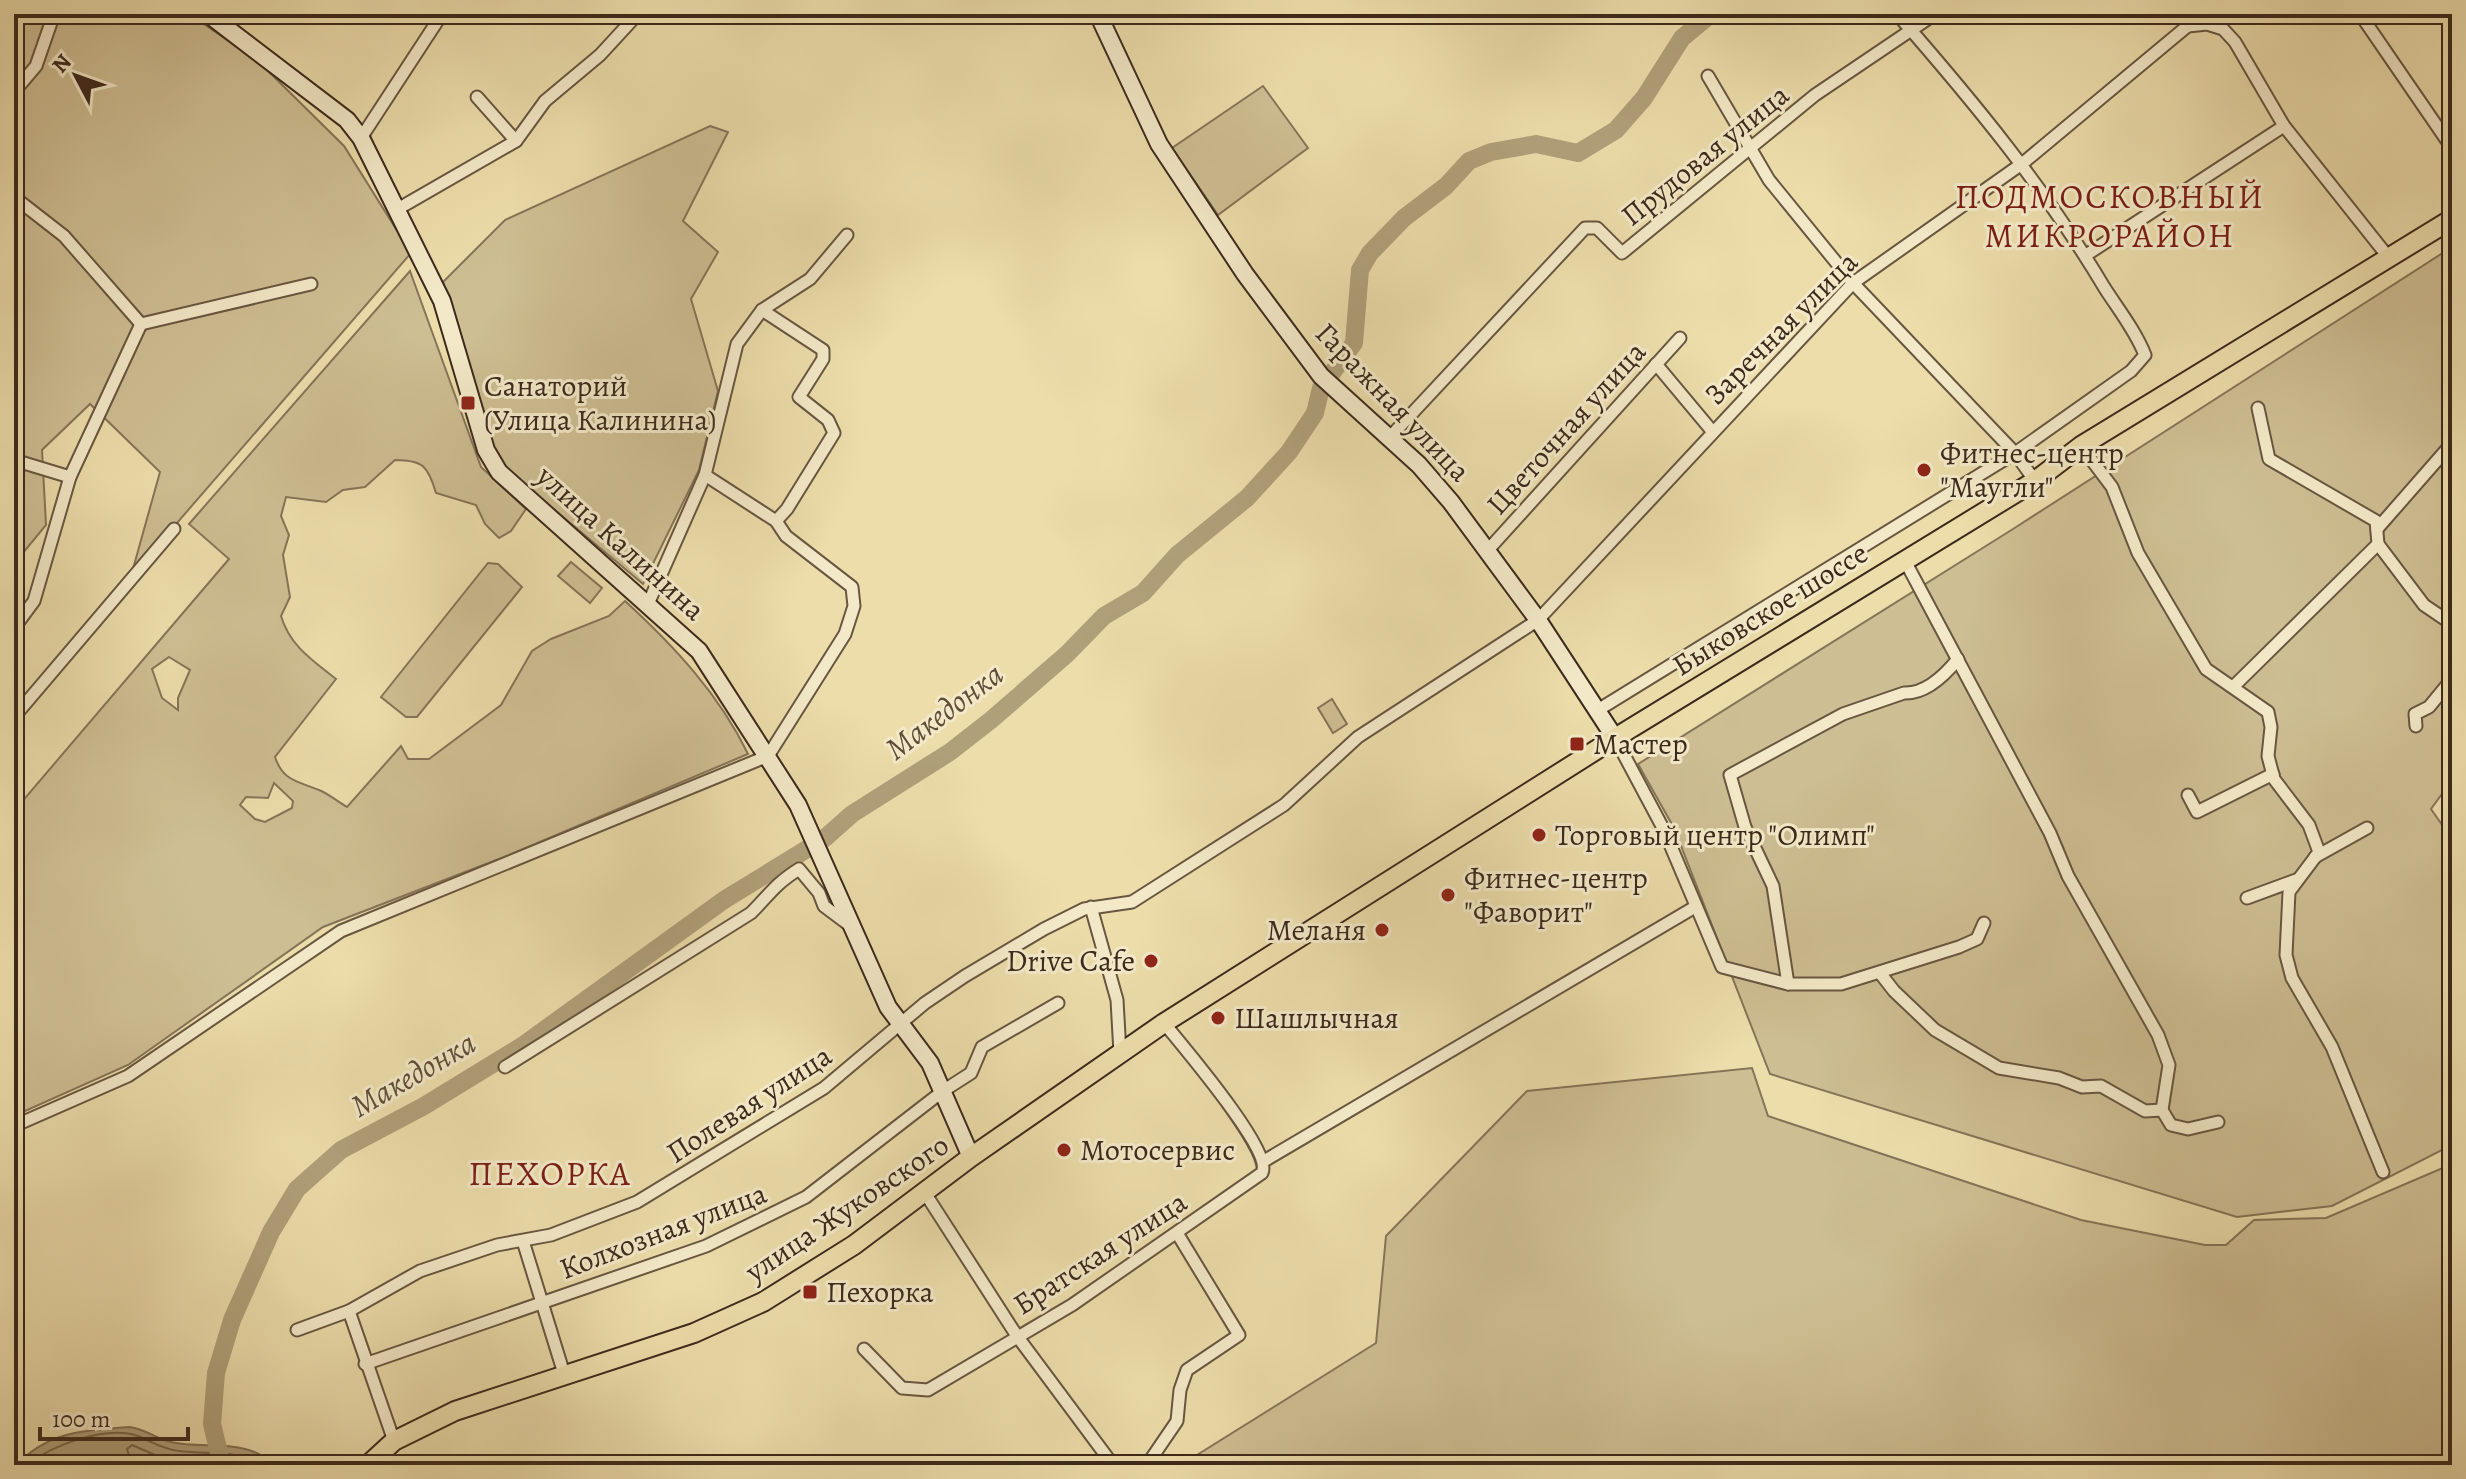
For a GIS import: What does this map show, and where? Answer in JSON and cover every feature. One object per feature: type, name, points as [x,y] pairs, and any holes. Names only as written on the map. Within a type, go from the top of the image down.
[{"type":"main road","name":"улица Калинина","points":[[208,14],[347,120],[361,138],[442,301],[486,450],[499,472],[699,651],[768,756],[816,843],[898,1025],[920,1047],[971,1157]]},
{"type":"main road","name":"Гаражная улица","points":[[1098,14],[1159,144],[1245,274],[1326,380],[1419,465],[1488,550],[1615,738]]},
{"type":"main road","name":"Быковское шоссе","points":[[1120,1053],[1615,738],[2035,481],[2081,446],[2452,219]]},
{"type":"main road","name":"улица Жуковского","points":[[368,1465],[394,1441],[455,1411],[694,1333],[763,1302],[854,1245],[971,1157],[1120,1053]]},
{"type":"street","points":[[14,92],[36,66],[54,14]]},
{"type":"street","points":[[361,138],[442,14]]},
{"type":"street","points":[[1598,710],[2015,453],[2131,371],[2145,355],[2086,255],[2023,163],[1897,14]]},
{"type":"street","name":"Прудовая улица","points":[[1390,437],[1585,228],[1597,228],[1622,253],[1749,147],[1874,53],[1935,14]]},
{"type":"street","name":"Заречная улица","points":[[1091,907],[1132,902],[1161,884],[1284,805],[1358,737],[1538,620],[1853,283],[2023,163],[2202,14]]},
{"type":"street","points":[[2360,14],[2452,148]]},
{"type":"street","points":[[396,210],[516,141],[545,101],[600,55],[635,17]]},
{"type":"street","points":[[2187,26],[2207,24],[2223,29],[2235,42],[2284,126],[2389,258]]},
{"type":"street","points":[[1708,76],[1769,180],[1853,283],[2015,453],[2035,481]]},
{"type":"street","points":[[477,97],[516,141]]},
{"type":"street","points":[[2086,255],[2284,126]]},
{"type":"street","points":[[14,197],[64,236],[141,324]]},
{"type":"street","points":[[648,604],[705,475],[731,357],[762,310],[810,279],[847,235]]},
{"type":"street","points":[[141,324],[311,284]]},
{"type":"street","points":[[762,310],[823,350],[823,359],[799,397],[828,420],[834,433],[787,509],[776,521]]},
{"type":"street","points":[[14,628],[34,601],[70,477],[141,324]]},
{"type":"street","name":"Цветочная улица","points":[[1488,550],[1680,338]]},
{"type":"street","points":[[1656,364],[1712,431]]},
{"type":"street","points":[[2258,408],[2269,459],[2376,521],[2378,544],[2424,605],[2452,624]]},
{"type":"street","points":[[2081,446],[2112,487],[2138,553],[2206,669],[2268,712],[2268,756],[2273,774],[2309,825],[2319,852],[2289,892],[2286,955],[2292,978],[2332,1047],[2383,1172]]},
{"type":"street","points":[[2377,529],[2447,449]]},
{"type":"street","points":[[14,460],[70,477]]},
{"type":"street","points":[[14,1126],[128,1076],[341,931],[768,756],[845,634],[854,606],[852,587],[786,536],[776,521],[705,475]]},
{"type":"street","points":[[14,717],[174,529]]},
{"type":"street","points":[[2233,687],[2378,544]]},
{"type":"street","points":[[1904,559],[2050,833],[2068,876],[2158,1035],[2169,1065],[2162,1110],[2171,1125],[2188,1129],[2218,1122]]},
{"type":"street","points":[[1788,984],[1773,886],[1745,827],[1730,775],[1843,714],[1904,693],[1914,694],[1945,676],[1958,659]]},
{"type":"street","points":[[2416,726],[2415,714],[2429,707],[2452,679]]},
{"type":"street","points":[[1615,738],[1664,830],[1722,967],[1788,984],[1841,984],[1977,939],[1984,923]]},
{"type":"street","points":[[2188,795],[2197,812],[2273,774]]},
{"type":"street","points":[[2314,858],[2367,828]]},
{"type":"street","points":[[505,1067],[751,913],[767,897],[772,885],[799,869],[819,893],[824,906],[853,927]]},
{"type":"street","points":[[2247,898],[2297,880]]},
{"type":"street","points":[[1091,907],[1117,1000],[1120,1053]]},
{"type":"street","name":"Полевая улица","points":[[297,1330],[349,1311],[420,1271],[497,1245],[523,1241],[612,1213],[682,1176],[824,1088],[898,1025],[965,976],[1044,929],[1091,907]]},
{"type":"street","name":"Братская улица","points":[[1113,1465],[1017,1336],[1072,1305],[1177,1233],[1263,1167],[1695,907]]},
{"type":"street","points":[[1880,973],[1935,1030],[1999,1068],[2059,1078],[2082,1087],[2101,1086],[2145,1111],[2162,1110]]},
{"type":"street","name":"Колхозная улица","points":[[365,1364],[706,1246],[783,1211],[971,1073],[982,1047],[1058,1003]]},
{"type":"street","points":[[1164,1023],[1201,1065],[1263,1167]]},
{"type":"street","points":[[864,1349],[902,1388],[928,1390],[1017,1336],[925,1193]]},
{"type":"street","points":[[1147,1465],[1177,1421],[1180,1390],[1187,1370],[1239,1335],[1177,1233]]},
{"type":"street","points":[[523,1241],[565,1377]]},
{"type":"street","points":[[349,1311],[394,1441]]},
{"type":"shaded area","points":[[14,14],[189,14],[258,61],[344,146],[411,253],[131,576],[160,472],[90,404],[42,450],[46,525],[14,564]]},
{"type":"shaded area","points":[[1263,86],[1308,148],[1218,215],[1172,148]]},
{"type":"shaded area","points":[[710,126],[728,132],[683,221],[718,252],[691,299],[718,391],[699,470],[643,584],[508,471],[492,452],[443,282],[505,220]]},
{"type":"shaded area","points":[[2452,247],[2452,780],[2431,809],[2452,839],[2452,1145],[2332,1206],[2237,1217],[1770,1074],[1674,828],[1638,764],[2013,529]]},
{"type":"shaded area","points":[[410,271],[481,467],[526,509],[511,531],[499,538],[485,524],[476,505],[436,493],[423,466],[404,460],[395,460],[365,487],[343,490],[326,502],[286,497],[281,516],[289,535],[283,555],[290,597],[281,616],[296,644],[336,679],[275,757],[282,771],[347,807],[401,746],[408,759],[429,759],[501,705],[532,651],[551,639],[609,616],[625,601],[694,672],[723,711],[748,754],[504,857],[323,927],[128,1065],[14,1116],[14,811],[229,559],[189,524]],"holes":[[[169,657],[190,670],[178,698],[178,710],[162,698],[152,669]],[[274,783],[293,801],[292,808],[265,822],[255,819],[240,805],[246,797],[268,798]]]},
{"type":"shaded area","points":[[571,562],[602,588],[590,603],[558,576]]},
{"type":"shaded area","points":[[488,563],[498,564],[522,587],[417,717],[406,717],[381,697]]},
{"type":"shaded area","points":[[1332,699],[1347,724],[1333,733],[1318,708]]},
{"type":"shaded area","points":[[1752,1068],[1768,1116],[2081,1220],[2205,1245],[2226,1245],[2254,1220],[2326,1218],[2452,1164],[2452,1465],[1181,1465],[1376,1343],[1386,1236],[1527,1091]]},
{"type":"water","points":[[129,1427],[171,1442],[251,1451],[275,1465],[130,1465],[95,1455],[74,1465],[17,1465],[41,1445],[68,1434]]},
{"type":"waterway","name":"Македонка","points":[[221,1461],[212,1424],[216,1373],[232,1320],[271,1232],[297,1189],[341,1150],[424,1106],[522,1046],[724,900],[825,838],[852,814],[950,752],[991,720],[1067,654],[1104,616],[1143,593],[1177,555],[1247,498],[1289,452],[1315,413],[1321,388],[1354,343],[1360,270],[1370,253],[1404,218],[1446,186],[1469,161],[1491,152],[1536,144],[1578,153],[1616,130],[1644,98],[1682,38],[1711,14]]},
{"type":"place","name":"Санаторий (Улица Калинина)","points":[[468,403]]},
{"type":"place","name":"Фитнес-центр \"Маугли\"","points":[[1924,470]]},
{"type":"place","name":"Мастер","points":[[1577,744]]},
{"type":"place","name":"Торговый центр \"Олимп\"","points":[[1539,835]]},
{"type":"place","name":"Фитнес-центр \"Фаворит\"","points":[[1448,895]]},
{"type":"place","name":"Меланя","points":[[1382,930]]},
{"type":"place","name":"Drive Cafe","points":[[1151,961]]},
{"type":"place","name":"Шашлычная","points":[[1218,1018]]},
{"type":"place","name":"Мотосервис","points":[[1064,1150]]},
{"type":"place","name":"Пехорка","points":[[810,1292]]},
{"type":"district","name":"ПОДМОСКОВНЫЙ МИКРОРАЙОН","points":[[2110,216]]},
{"type":"district","name":"ПЕХОРКА","points":[[550,1173]]}]
